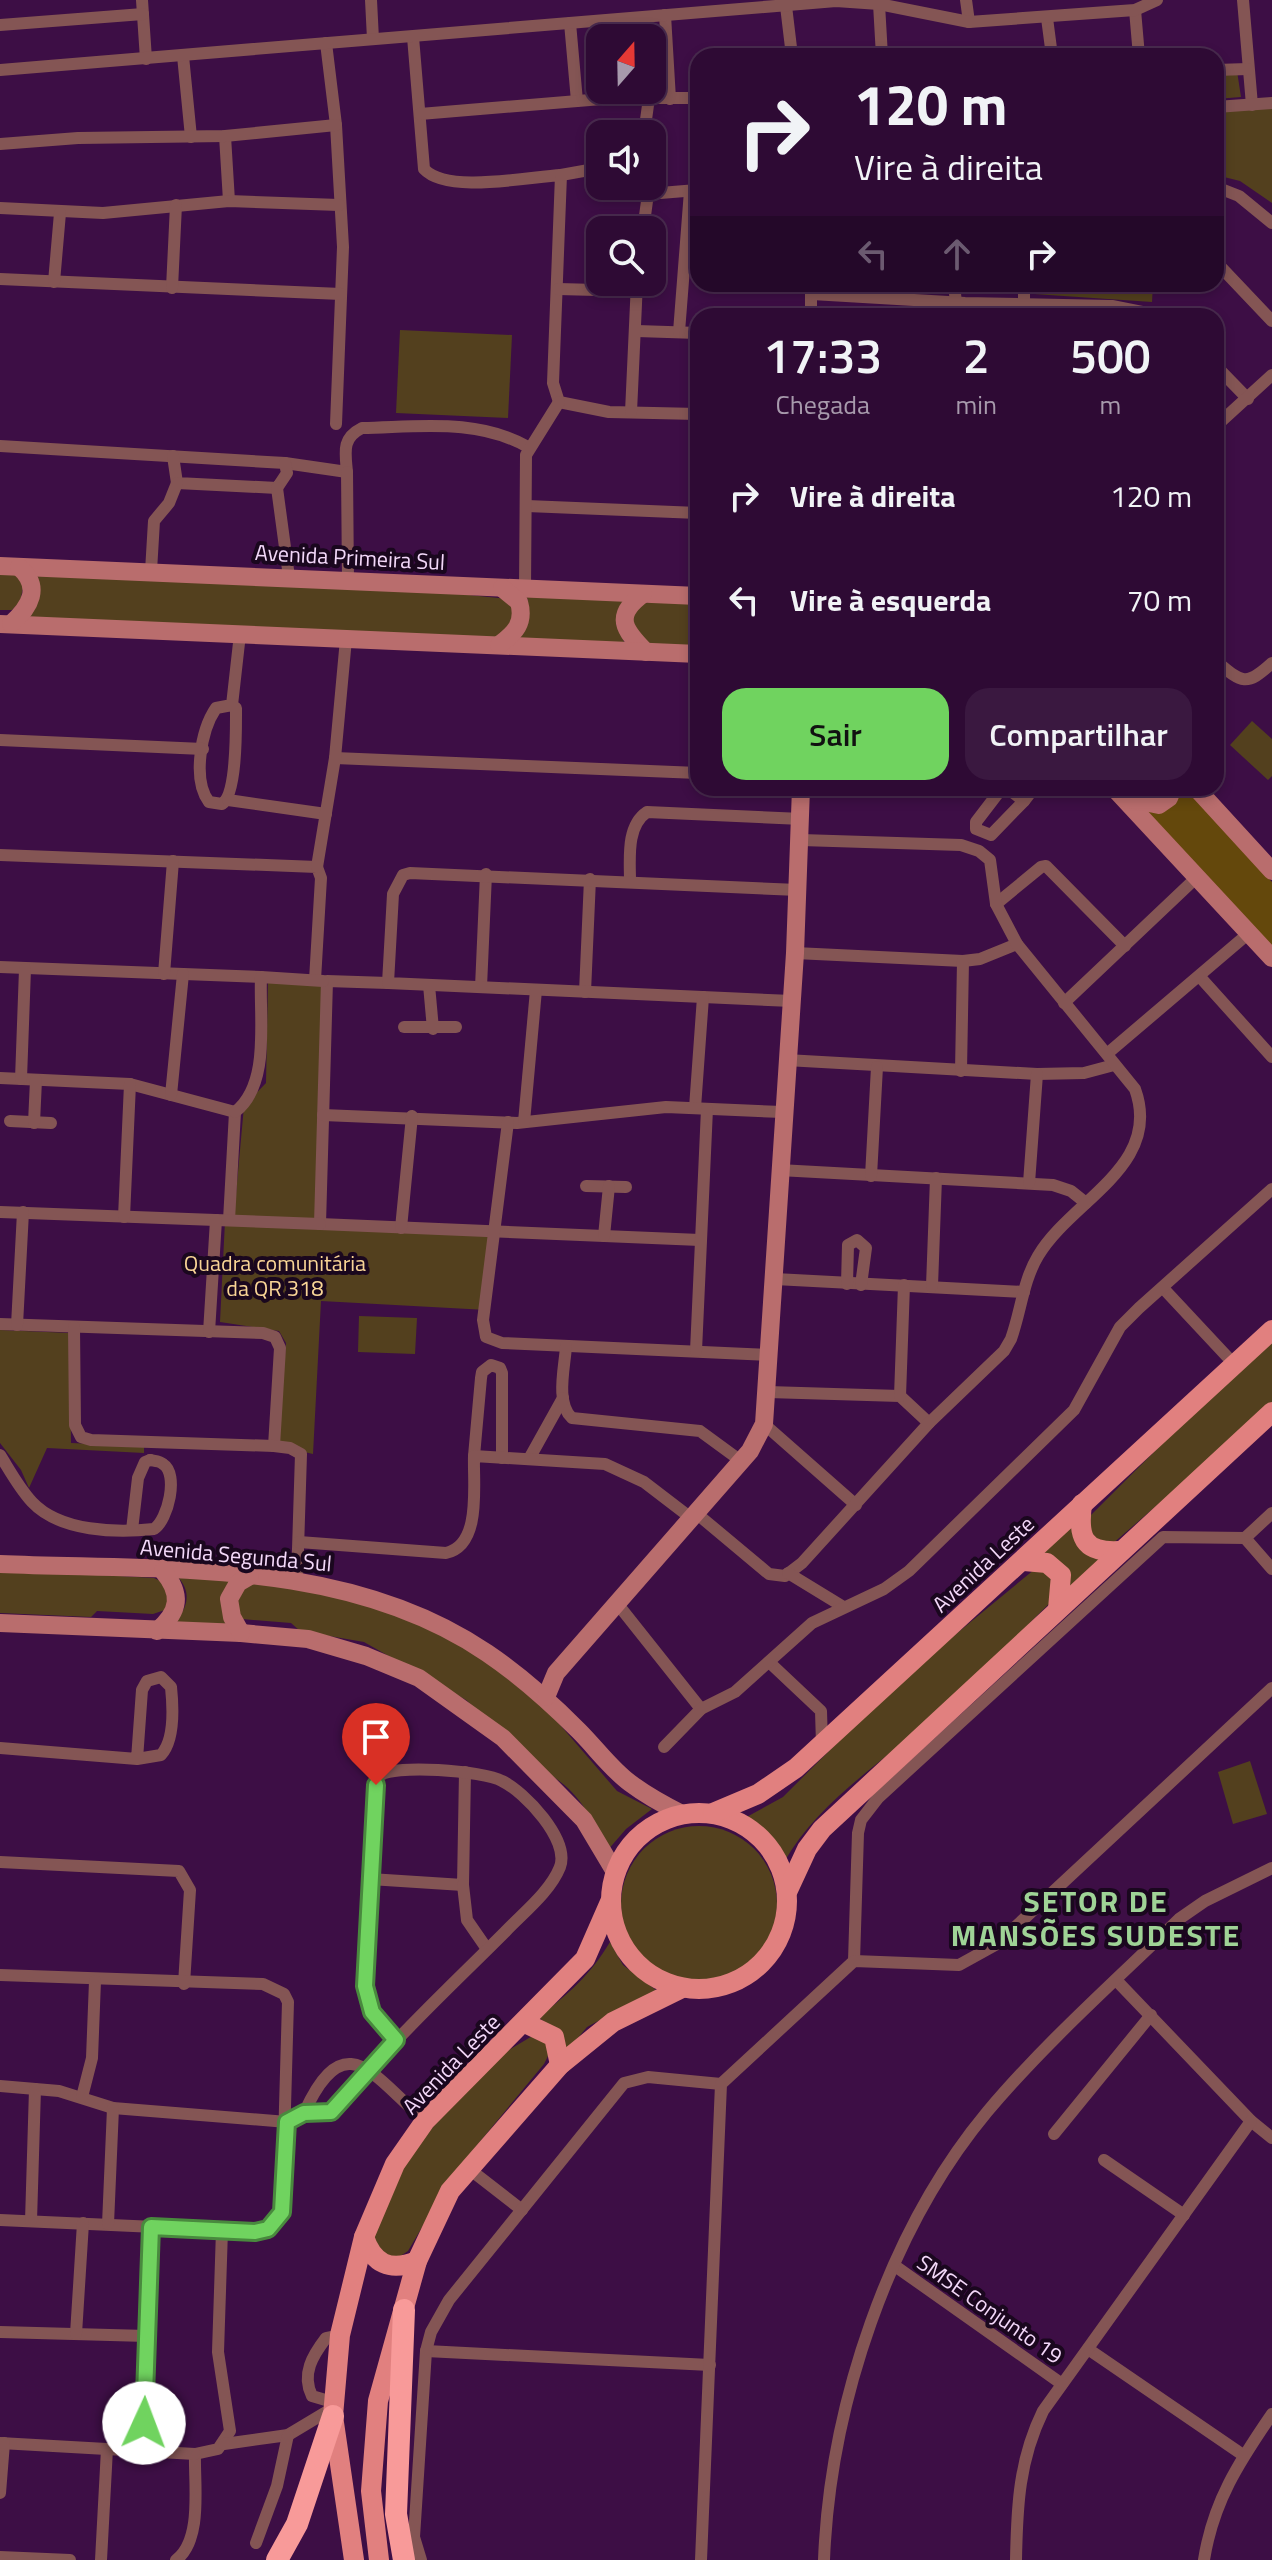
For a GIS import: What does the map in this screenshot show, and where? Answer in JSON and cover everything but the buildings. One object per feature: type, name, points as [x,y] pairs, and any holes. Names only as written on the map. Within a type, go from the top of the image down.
[{"type":"highway","points":[[404,2310],[396,2514],[404,2560]]},
{"type":"highway","points":[[277,2560],[297,2524],[334,2407]]},
{"type":"main road","name":"Avenida Primeira Sul","points":[[9,566],[690,596]]},
{"type":"main road","points":[[6,624],[25,612],[31,598],[30,582],[9,566]]},
{"type":"main road","points":[[499,645],[515,632],[522,617],[519,602],[502,588]]},
{"type":"main road","points":[[643,594],[628,607],[624,622],[630,636],[646,652]]},
{"type":"main road","points":[[6,624],[690,654]]},
{"type":"main road","points":[[546,1697],[556,1673],[741,1461],[764,1424],[775,1279],[782,1112],[795,953],[801,796]]},
{"type":"main road","points":[[1122,796],[1272,958]]},
{"type":"main road","points":[[1126,796],[1142,804],[1159,805],[1170,796]]},
{"type":"main road","points":[[1203,796],[1272,871]]},
{"type":"main road","name":"Avenida Leste","points":[[713,1813],[780,1781],[1024,1561],[1272,1330]]},
{"type":"main road","points":[[788,1890],[807,1849],[822,1829],[1272,1412]]},
{"type":"main road","points":[[1082,1504],[1079,1525],[1086,1543],[1102,1552],[1119,1551]]},
{"type":"main road","points":[[1024,1561],[1047,1563],[1061,1575],[1058,1609]]},
{"type":"main road","name":"Avenida Segunda Sul","points":[[0,1564],[250,1576],[297,1581],[381,1601],[434,1622],[485,1651],[546,1697],[629,1783],[682,1814]]},
{"type":"main road","points":[[157,1631],[169,1621],[177,1605],[176,1590],[163,1571]]},
{"type":"main road","points":[[241,1633],[232,1617],[229,1599],[238,1583],[250,1576]]},
{"type":"main road","points":[[0,1623],[241,1633],[308,1639],[366,1656],[419,1678],[459,1703],[503,1738],[584,1820],[615,1872]]},
{"type":"main road","points":[[527,1682],[556,1673]]},
{"type":"main road","points":[[713,1813],[740,1822],[763,1839],[780,1863],[788,1890],[787,1918],[778,1945],[760,1967],[737,1982],[710,1990],[682,1988],[654,1978],[631,1958],[615,1932],[610,1902],[615,1872],[630,1845],[653,1825],[682,1814],[713,1813]]},
{"type":"main road","name":"Avenida Leste","points":[[354,2560],[334,2407],[340,2335],[364,2237],[395,2164],[425,2121],[585,1959],[610,1902]]},
{"type":"main road","points":[[379,2560],[371,2491],[372,2446],[378,2401],[417,2261],[450,2191],[560,2065],[613,2022],[682,1988]]},
{"type":"main road","points":[[525,2023],[554,2037],[560,2065]]},
{"type":"main road","points":[[364,2237],[372,2256],[382,2263],[399,2267],[417,2261]]},
{"type":"street","points":[[142,0],[146,59]]},
{"type":"street","points":[[371,0],[373,39]]},
{"type":"street","points":[[966,0],[969,22]]},
{"type":"street","points":[[0,70],[665,15],[710,6],[786,6],[836,1],[879,4],[969,22],[1135,10],[1157,0]]},
{"type":"street","points":[[1243,0],[1252,105]]},
{"type":"street","points":[[879,4],[882,48]]},
{"type":"street","points":[[786,6],[791,48]]},
{"type":"street","points":[[1135,10],[1138,48]]},
{"type":"street","points":[[0,25],[143,14]]},
{"type":"street","points":[[665,15],[670,99]]},
{"type":"street","points":[[1047,18],[1051,48]]},
{"type":"street","points":[[570,23],[577,101]]},
{"type":"street","points":[[413,37],[424,169],[431,177],[453,183],[586,171]]},
{"type":"street","points":[[326,43],[336,125],[339,205],[341,294],[336,424]]},
{"type":"street","points":[[183,56],[191,137]]},
{"type":"street","points":[[1224,70],[1248,69]]},
{"type":"street","points":[[666,99],[690,98]]},
{"type":"street","points":[[420,114],[586,101]]},
{"type":"street","points":[[1224,107],[1272,103]]},
{"type":"street","points":[[0,144],[78,138],[225,136],[336,125]]},
{"type":"street","points":[[225,136],[229,201]]},
{"type":"street","points":[[559,402],[553,383],[561,175]]},
{"type":"street","points":[[666,190],[690,191]]},
{"type":"street","points":[[1224,190],[1239,196],[1272,223]]},
{"type":"street","points":[[0,208],[60,213],[229,201],[339,205]]},
{"type":"street","points":[[172,288],[176,205]]},
{"type":"street","points":[[54,282],[60,213]]},
{"type":"street","points":[[1224,270],[1272,321]]},
{"type":"street","points":[[679,332],[690,273]]},
{"type":"street","points":[[0,279],[341,294]]},
{"type":"street","points":[[558,289],[586,288]]},
{"type":"street","points":[[835,292],[962,307],[1024,303],[1079,308]]},
{"type":"street","points":[[883,292],[883,298]]},
{"type":"street","points":[[1024,292],[1024,303]]},
{"type":"street","points":[[631,412],[637,296]]},
{"type":"street","points":[[637,331],[690,333]]},
{"type":"street","points":[[1224,374],[1248,399]]},
{"type":"street","points":[[1224,419],[1272,375]]},
{"type":"street","points":[[559,402],[584,409],[690,414]]},
{"type":"street","points":[[525,589],[528,447],[559,402]]},
{"type":"street","points":[[348,581],[345,445],[350,434],[362,428],[469,426],[505,433],[528,447]]},
{"type":"street","points":[[0,446],[285,463],[347,472]]},
{"type":"street","points":[[151,571],[154,521],[169,503],[177,483],[173,456]]},
{"type":"street","points":[[285,463],[287,473],[277,488],[289,577]]},
{"type":"street","points":[[177,483],[277,488]]},
{"type":"street","points":[[527,506],[690,513]]},
{"type":"street","points":[[502,588],[526,561]]},
{"type":"street","points":[[232,705],[240,634]]},
{"type":"street","points":[[320,1224],[323,1115],[321,878],[317,867],[335,758],[346,639]]},
{"type":"street","points":[[1224,666],[1246,681],[1253,680],[1272,663]]},
{"type":"street","points":[[232,705],[221,706],[213,713],[203,749],[203,794],[209,802],[222,804],[228,800],[326,814]]},
{"type":"street","points":[[228,800],[236,727],[236,708],[232,705]]},
{"type":"street","points":[[0,740],[203,749]]},
{"type":"street","points":[[335,758],[690,773]]},
{"type":"street","points":[[997,796],[976,822],[976,829],[984,834],[991,835],[1028,796]]},
{"type":"street","points":[[1016,796],[1024,801]]},
{"type":"street","points":[[630,881],[631,842],[640,817],[647,812],[802,819]]},
{"type":"street","points":[[474,1456],[585,1461],[621,1469],[693,1515],[755,1566],[775,1576],[788,1573],[856,1505],[929,1423],[1004,1351],[1011,1339],[1038,1256],[1128,1159],[1137,1142],[1140,1102],[1135,1089],[1017,944],[996,904],[990,860],[979,851],[961,845],[801,840]]},
{"type":"street","points":[[0,855],[317,867]]},
{"type":"street","points":[[164,974],[173,861]]},
{"type":"street","points":[[996,904],[1046,866],[1125,946]]},
{"type":"street","points":[[388,983],[393,894],[403,875],[418,872],[486,874],[798,890]]},
{"type":"street","points":[[481,987],[486,874]]},
{"type":"street","points":[[1064,1003],[1196,878]]},
{"type":"street","points":[[585,992],[590,879]]},
{"type":"street","points":[[786,1060],[961,1071],[1084,1073],[1111,1059],[1249,933]]},
{"type":"street","points":[[795,953],[963,961],[980,959],[1017,944]]},
{"type":"street","points":[[961,1071],[963,961]]},
{"type":"street","points":[[0,967],[792,1001]]},
{"type":"street","points":[[21,1079],[25,969]]},
{"type":"street","points":[[171,1095],[183,974]]},
{"type":"street","points":[[209,1332],[235,1112],[250,1097],[258,1075],[261,977]]},
{"type":"street","points":[[1200,977],[1272,1057]]},
{"type":"street","points":[[429,985],[433,1029]]},
{"type":"street","points":[[524,1122],[536,990]]},
{"type":"street","points":[[696,1351],[703,997]]},
{"type":"street","points":[[404,1027],[456,1027]]},
{"type":"street","points":[[871,1176],[877,1067]]},
{"type":"street","points":[[1029,1183],[1037,1074]]},
{"type":"street","points":[[0,1078],[130,1084],[235,1112]]},
{"type":"street","points":[[34,1123],[36,1080]]},
{"type":"street","points":[[124,1217],[130,1084]]},
{"type":"street","points":[[323,1115],[524,1122],[635,1109],[782,1112]]},
{"type":"street","points":[[401,1228],[412,1116]]},
{"type":"street","points":[[10,1121],[51,1123]]},
{"type":"street","points":[[508,1122],[483,1320],[486,1337],[502,1343],[770,1355]]},
{"type":"street","points":[[779,1170],[1029,1183],[1071,1191],[1086,1203]]},
{"type":"street","points":[[932,1286],[936,1178]]},
{"type":"street","points":[[586,1186],[626,1187]]},
{"type":"street","points":[[604,1236],[609,1186]]},
{"type":"street","points":[[664,1747],[701,1709],[735,1692],[812,1623],[842,1606],[884,1589],[909,1571],[1074,1410],[1120,1327],[1272,1189]]},
{"type":"street","points":[[0,1212],[700,1240]]},
{"type":"street","points":[[17,1325],[23,1212]]},
{"type":"street","points":[[847,1284],[848,1245],[857,1240],[866,1248],[861,1285]]},
{"type":"street","points":[[775,1279],[1024,1292]]},
{"type":"street","points":[[900,1396],[904,1285]]},
{"type":"street","points":[[1163,1288],[1234,1364]]},
{"type":"street","points":[[0,1324],[263,1333],[279,1341],[274,1446]]},
{"type":"street","points":[[74,1327],[75,1425],[78,1434],[91,1440],[274,1446],[297,1450],[303,1462],[297,1581]]},
{"type":"street","points":[[566,1346],[563,1398],[565,1411],[572,1418],[700,1431],[741,1461]]},
{"type":"street","points":[[299,1542],[446,1553],[456,1550],[469,1536],[481,1378],[486,1367],[491,1365],[500,1368],[502,1373],[502,1458]]},
{"type":"street","points":[[768,1392],[900,1396],[929,1423]]},
{"type":"street","points":[[529,1459],[563,1398]]},
{"type":"street","points":[[764,1424],[856,1505]]},
{"type":"street","points":[[150,1460],[151,1442]]},
{"type":"street","points":[[0,1455],[34,1505],[50,1515],[76,1526],[132,1530],[154,1529],[167,1514],[168,1470],[163,1464],[150,1460],[145,1462],[138,1478],[132,1530]]},
{"type":"street","points":[[854,1961],[858,1833],[861,1820],[878,1798],[1163,1537],[1245,1538],[1272,1513]]},
{"type":"street","points":[[1245,1538],[1272,1569]]},
{"type":"street","points":[[788,1573],[842,1606]]},
{"type":"street","points":[[616,1602],[701,1709]]},
{"type":"street","points":[[769,1662],[821,1711],[822,1744]]},
{"type":"street","points":[[0,1748],[137,1759],[161,1755],[168,1743],[172,1695],[171,1687],[161,1677],[147,1681],[142,1690],[137,1759]]},
{"type":"street","points":[[701,2560],[721,2084],[854,1961],[952,1965],[977,1957],[997,1944],[1272,1688]]},
{"type":"street","points":[[0,2086],[82,2097],[113,2108],[287,2122],[304,2113],[331,2112],[396,2040],[535,1902],[552,1880],[562,1857],[551,1827],[515,1789],[502,1780],[465,1772],[382,1772],[376,1785],[367,2001],[396,2040]]},
{"type":"street","points":[[465,1772],[463,1885],[467,1920],[487,1949]]},
{"type":"street","points":[[0,1862],[179,1871],[190,1890],[184,1984]]},
{"type":"street","points":[[824,2560],[829,2493],[848,2400],[872,2320],[895,2266],[953,2159],[985,2114],[1179,1919],[1205,1901],[1272,1868]]},
{"type":"street","points":[[370,1879],[463,1885]]},
{"type":"street","points":[[0,1975],[95,1981],[263,1984],[284,1994],[289,2019],[284,2196],[277,2222],[268,2229],[255,2232],[0,2220]]},
{"type":"street","points":[[1116,1980],[1251,2121],[1272,2138]]},
{"type":"street","points":[[82,2097],[92,2058],[95,1981]]},
{"type":"street","points":[[1054,2134],[1151,2015]]},
{"type":"street","points":[[304,2113],[319,2084],[336,2065],[353,2062],[368,2071],[425,2121]]},
{"type":"street","points":[[421,2560],[414,2537],[426,2351],[435,2325],[449,2300],[624,2083],[648,2077],[721,2084]]},
{"type":"street","points":[[31,2221],[35,2089]]},
{"type":"street","points":[[108,2224],[113,2108]]},
{"type":"street","points":[[1016,2560],[1021,2468],[1029,2439],[1062,2384],[1251,2121]]},
{"type":"street","points":[[1104,2160],[1184,2215]]},
{"type":"street","points":[[468,2168],[522,2210]]},
{"type":"street","points":[[76,2334],[83,2223]]},
{"type":"street","points":[[142,2451],[151,2227]]},
{"type":"street","points":[[222,2230],[218,2352],[230,2417],[224,2444]]},
{"type":"street","name":"SMSE Conjunto 19","points":[[895,2266],[1062,2384]]},
{"type":"street","points":[[0,2332],[147,2336]]},
{"type":"street","points":[[0,2493],[2,2443],[195,2454],[211,2453],[224,2444],[288,2435],[334,2407],[329,2401],[312,2396],[307,2379],[314,2354],[326,2338],[340,2335]]},
{"type":"street","points":[[1088,2349],[1243,2455]]},
{"type":"street","points":[[426,2351],[710,2365]]},
{"type":"street","points":[[1204,2560],[1209,2526],[1219,2497],[1272,2414]]},
{"type":"street","points":[[256,2543],[277,2486],[288,2435]]},
{"type":"street","points":[[101,2560],[107,2449]]},
{"type":"street","points":[[176,2560],[189,2545],[192,2532],[195,2454]]},
{"type":"street","points":[[0,2557],[70,2560]]},
{"type":"green space","points":[[1237,71],[1241,97],[1224,98],[1224,72]]},
{"type":"green space","points":[[1272,107],[1272,203],[1240,181],[1224,177],[1224,110]]},
{"type":"green space","points":[[1034,292],[1153,292],[1152,302]]},
{"type":"green space","points":[[400,330],[512,335],[508,418],[396,413]]},
{"type":"green space","points":[[30,569],[289,577],[509,599],[518,616],[495,639],[24,618]]},
{"type":"green space","points":[[0,574],[15,574],[24,583],[20,602],[12,610],[0,610]]},
{"type":"green space","points":[[525,595],[629,598],[616,624],[626,646],[511,642],[525,628],[528,600]]},
{"type":"green space","points":[[650,602],[690,603],[690,647],[643,645],[629,618],[637,605]]},
{"type":"green space","points":[[1252,721],[1272,739],[1272,776],[1268,780],[1230,745]]},
{"type":"green space","points":[[268,979],[324,982],[317,1222],[234,1216],[244,1106],[266,1083]]},
{"type":"green space","name":"Quadra comunitária da QR 318","points":[[225,1221],[497,1228],[487,1310],[321,1301],[313,1454],[278,1446],[286,1343],[279,1331],[220,1322]]},
{"type":"green space","points":[[359,1316],[417,1318],[415,1354],[358,1352]]},
{"type":"green space","points":[[0,1330],[70,1333],[71,1443],[144,1446],[144,1453],[47,1448],[29,1488],[21,1470],[0,1443]]},
{"type":"green space","points":[[1272,1341],[1272,1406],[1111,1545],[1098,1544],[1087,1527],[1091,1515],[1188,1418]]},
{"type":"green space","points":[[1075,1523],[1106,1559],[1071,1590],[1069,1580],[1036,1557]]},
{"type":"green space","points":[[0,1569],[154,1578],[167,1584],[168,1609],[153,1614],[97,1611],[91,1617],[0,1613]]},
{"type":"green space","points":[[1035,1569],[1048,1572],[1057,1596],[933,1717],[833,1801],[798,1840],[784,1862],[768,1838],[743,1819],[783,1797],[900,1680]]},
{"type":"green space","points":[[176,1575],[233,1579],[231,1626],[174,1623],[187,1599],[185,1587]]},
{"type":"green space","points":[[251,1582],[374,1603],[471,1649],[549,1712],[617,1791],[652,1809],[626,1829],[607,1851],[590,1816],[567,1787],[545,1772],[466,1700],[364,1642],[300,1631],[291,1623],[242,1619],[231,1597]]},
{"type":"green space","points":[[1250,1761],[1267,1814],[1233,1824],[1218,1772]]},
{"type":"green space","points":[[699,1826],[729,1832],[754,1849],[771,1874],[777,1904],[771,1934],[754,1959],[729,1976],[699,1982],[669,1976],[644,1959],[627,1934],[621,1904],[627,1874],[644,1849],[669,1832]]},
{"type":"green space","points":[[610,1942],[623,1965],[656,1990],[587,2027],[567,2051],[562,2035],[538,2017],[578,1983]]},
{"type":"green space","points":[[534,2035],[548,2040],[551,2050],[544,2064],[454,2173],[408,2251],[396,2259],[383,2258],[373,2244],[373,2231],[412,2150],[494,2059]]},
{"type":"shaded area","points":[[1166,796],[1195,796],[1272,882],[1272,947],[1143,811]]},
{"type":"district","name":"SETOR DE MANSÕES SUDESTE","points":[[1096,1919]]},
{"type":"route","points":[[144,2423],[151,2227],[255,2232],[268,2229],[277,2222],[282,2212],[287,2122],[304,2113],[315,2115],[331,2112],[396,2040],[372,2012],[365,1986],[376,1785]]}]
